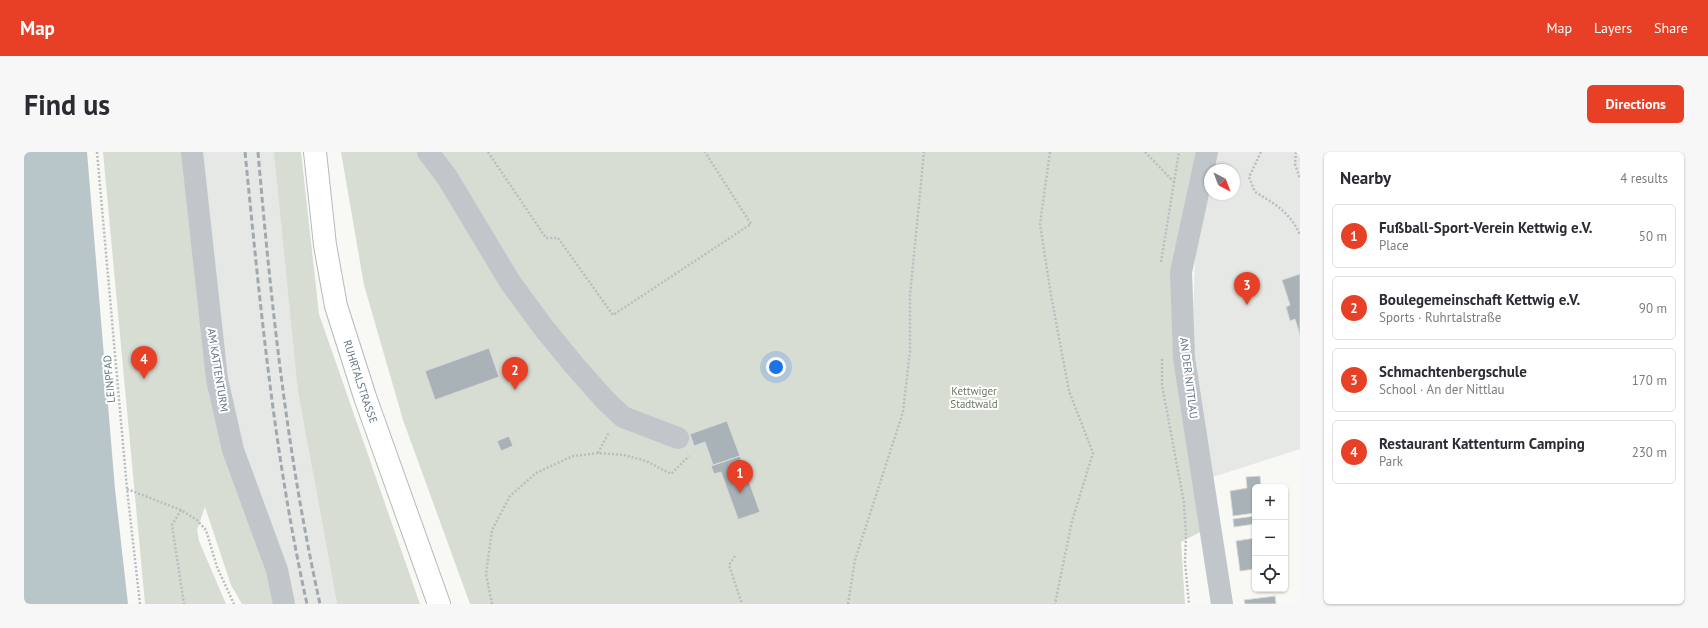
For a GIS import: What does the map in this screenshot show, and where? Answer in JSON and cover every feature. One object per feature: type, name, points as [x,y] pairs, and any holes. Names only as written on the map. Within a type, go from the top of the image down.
[{"type":"main road","name":"RUHRTALSTRASSE","points":[[315,152],[325,245],[336,306],[365,397],[439,604]]},
{"type":"street","name":"AM KATTENTURM","points":[[192,152],[217,379],[233,450],[277,570],[284,604]]},
{"type":"street","points":[[428,152],[448,177],[510,282],[543,327],[574,365],[606,401],[623,417],[684,446]]},
{"type":"street","name":"AN DER NITTLAU","points":[[1207,152],[1181,272],[1184,358],[1222,604]]},
{"type":"path","name":"LEINPFAD","points":[[97,152],[127,489],[140,604]]},
{"type":"path","points":[[488,152],[546,238],[558,238],[614,315],[751,224],[705,152]]},
{"type":"path","points":[[848,604],[855,560],[903,412],[910,352],[910,295],[924,152]]},
{"type":"path","points":[[1050,152],[1040,224],[1051,295],[1069,391],[1093,453],[1072,520],[1055,604]]},
{"type":"path","points":[[1145,152],[1174,182],[1179,152]]},
{"type":"path","points":[[1261,152],[1250,177],[1255,192],[1280,206],[1297,227],[1300,235]]},
{"type":"path","points":[[1296,152],[1295,164],[1300,179]]},
{"type":"path","points":[[492,604],[486,574],[492,530],[510,496],[536,473],[573,456],[598,453],[624,455],[646,461],[671,474],[684,446]]},
{"type":"path","points":[[127,489],[181,510],[197,520],[206,530],[216,567],[234,604]]},
{"type":"path","points":[[181,510],[172,525],[184,604]]},
{"type":"path","points":[[735,556],[729,565],[742,604]]},
{"type":"shaded area","points":[[24,152],[87,152],[115,489],[128,604],[24,604]]},
{"type":"shaded area","points":[[196,152],[301,152],[298,392],[337,604],[292,604],[221,375]]},
{"type":"shaded area","points":[[1217,152],[1300,152],[1300,449],[1210,478],[1192,353],[1195,257],[1207,200],[1240,200],[1240,164],[1214,164]]},
{"type":"green space","points":[[103,152],[188,152],[214,382],[274,585],[275,604],[242,604],[231,585],[205,507],[197,530],[199,541],[226,604],[145,604]]},
{"type":"green space","points":[[274,152],[301,152],[319,314],[420,604],[337,604],[298,392]]},
{"type":"green space","name":"Kettwiger Stadtwald","points":[[341,152],[1200,152],[1178,248],[1204,530],[1181,542],[1185,604],[470,604],[403,420],[364,285]]},
{"type":"building","points":[[1300,274],[1300,335],[1295,319],[1290,321],[1286,307],[1290,305],[1282,280]]},
{"type":"building","points":[[489,348],[499,377],[435,400],[425,371]]},
{"type":"building","points":[[727,421],[740,456],[713,465],[705,442],[694,446],[690,434]]},
{"type":"building","points":[[509,436],[513,446],[501,451],[497,441]]},
{"type":"building","points":[[740,456],[760,512],[731,522],[738,519],[721,472],[714,474],[711,466]]},
{"type":"building","points":[[1260,476],[1261,484],[1252,484],[1252,513],[1233,516],[1230,491],[1247,488],[1246,477]]},
{"type":"building","points":[[1252,516],[1252,524],[1234,527],[1233,519]]},
{"type":"building","points":[[1252,538],[1252,569],[1240,571],[1236,541]]},
{"type":"building","points":[[1275,596],[1276,604],[1245,604],[1244,600]]},
{"type":"railway","points":[[245,152],[269,379],[295,548],[307,604]]},
{"type":"railway","points":[[258,152],[275,322],[289,435],[308,548],[320,604]]},
{"type":"place","name":"Schmachtenbergschule","points":[[1247,305]]},
{"type":"place","name":"Restaurant Kattenturm Camping","points":[[144,379]]},
{"type":"place","name":"Boulegemeinschaft Kettwig e.V.","points":[[515,390]]},
{"type":"place","name":"Fußball-Sport-Verein Kettwig e.V.","points":[[740,493]]}]
